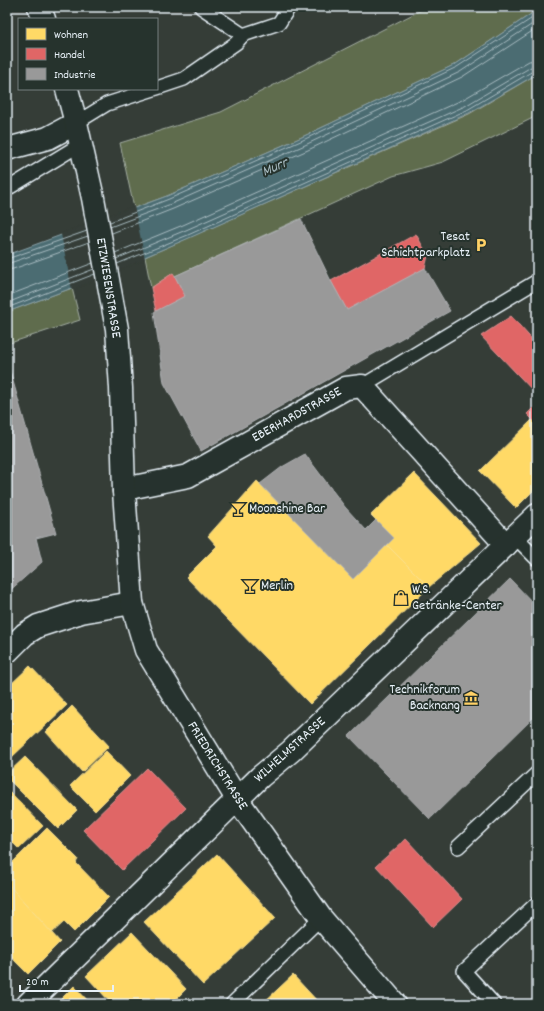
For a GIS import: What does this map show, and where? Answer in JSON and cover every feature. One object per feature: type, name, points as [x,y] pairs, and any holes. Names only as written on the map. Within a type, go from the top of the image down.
[{"type":"street","points":[[38,7],[44,18]]},
{"type":"street","name":"ETZWIESENSTRASSE","points":[[67,90],[93,198],[117,329],[121,388],[124,490]]},
{"type":"street","points":[[7,150],[48,138],[76,123]]},
{"type":"street","points":[[362,386],[510,541]]},
{"type":"street","name":"EBERHARDSTRASSE","points":[[124,490],[188,476],[346,388],[362,386]]},
{"type":"street","name":"FRIEDRICHSTRASSE","points":[[124,490],[132,603],[146,650],[237,799],[321,918],[395,1004]]},
{"type":"street","name":"WILHELMSTRASSE","points":[[28,1004],[237,799],[260,777],[292,751],[537,515]]},
{"type":"street","points":[[7,652],[25,634],[38,626],[81,612],[132,603]]},
{"type":"lane","points":[[201,7],[243,35]]},
{"type":"lane","points":[[158,88],[184,79],[236,43],[243,35],[279,23],[289,7]]},
{"type":"lane","points":[[76,123],[108,104],[153,90]]},
{"type":"lane","points":[[7,189],[82,147]]},
{"type":"lane","points":[[362,386],[537,281]]},
{"type":"lane","points":[[510,541],[537,560]]},
{"type":"lane","points":[[458,847],[537,773]]},
{"type":"lane","points":[[494,1004],[464,971],[537,903]]},
{"type":"lane","points":[[232,1004],[321,918]]},
{"type":"green space","points":[[427,7],[537,7],[537,10],[456,64],[302,137],[167,196],[134,208],[120,143],[221,112]]},
{"type":"green space","points":[[537,74],[537,116],[443,162],[393,176],[175,276],[173,273],[151,288],[145,257],[469,114]]},
{"type":"green space","points":[[72,288],[80,320],[7,344],[7,312]]},
{"type":"water","name":"Murr","points":[[537,10],[537,74],[469,113],[189,238],[72,288],[7,312],[7,255],[167,196],[302,137],[456,64]]},
{"type":"pier","points":[[134,206],[145,259],[72,290],[61,234]]},
{"type":"building: Wohnen","points":[[532,420],[537,424],[537,487],[516,508],[480,471]]},
{"type":"building: Wohnen","points":[[414,473],[481,543],[429,587],[387,545],[394,538],[371,515]]},
{"type":"building: Wohnen","points":[[257,481],[353,579],[387,545],[429,587],[310,704],[186,577],[217,546],[208,536]]},
{"type":"building: Wohnen","points":[[30,666],[67,705],[12,757],[7,751],[7,688]]},
{"type":"building: Wohnen","points":[[72,706],[109,746],[82,772],[46,732]]},
{"type":"building: Wohnen","points":[[106,751],[130,776],[95,811],[70,786]]},
{"type":"building: Wohnen","points":[[25,757],[77,810],[58,829],[7,778],[7,774]]},
{"type":"building: Wohnen","points":[[7,789],[43,826],[19,849],[7,837]]},
{"type":"building: Wohnen","points":[[47,828],[78,859],[76,863],[109,897],[74,932],[64,922],[51,934],[7,883],[7,868]]},
{"type":"building: Wohnen","points":[[217,854],[275,918],[203,985],[144,922]]},
{"type":"building: Wohnen","points":[[7,883],[60,942],[28,974],[7,953]]},
{"type":"building: Wohnen","points":[[132,932],[186,989],[171,1004],[112,1004],[86,976]]},
{"type":"building: Wohnen","points":[[293,975],[320,1004],[262,1004]]},
{"type":"building: Wohnen","points":[[74,986],[91,1004],[56,1004]]},
{"type":"building: Handel","points":[[416,234],[428,256],[425,268],[347,310],[331,281]]},
{"type":"building: Handel","points":[[173,273],[185,296],[156,311],[151,288]]},
{"type":"building: Handel","points":[[511,316],[537,345],[537,395],[481,336]]},
{"type":"building: Handel","points":[[537,404],[537,424],[527,414]]},
{"type":"building: Handel","points":[[147,768],[186,808],[122,870],[83,830]]},
{"type":"building: Handel","points":[[406,839],[462,899],[433,927],[376,866]]},
{"type":"building: Industrie","points":[[301,219],[347,310],[425,268],[450,311],[201,451],[164,383],[154,312],[185,296],[175,276]]},
{"type":"building: Industrie","points":[[7,360],[56,533],[36,538],[42,562],[7,593]]},
{"type":"building: Industrie","points":[[305,454],[345,507],[366,530],[376,520],[394,538],[353,579],[260,484],[282,467]]},
{"type":"building: Industrie","points":[[510,579],[537,607],[537,714],[430,819],[349,736]]},
{"type":"place","name":"Tesat Schichtparkplatz","points":[[481,245]]},
{"type":"place","name":"Moonshine Bar","points":[[238,509]]},
{"type":"place","name":"Merlin","points":[[250,586]]},
{"type":"place","name":"W.S. Getränke-Center","points":[[401,598]]},
{"type":"place","name":"Technikforum Backnang","points":[[471,698]]}]
